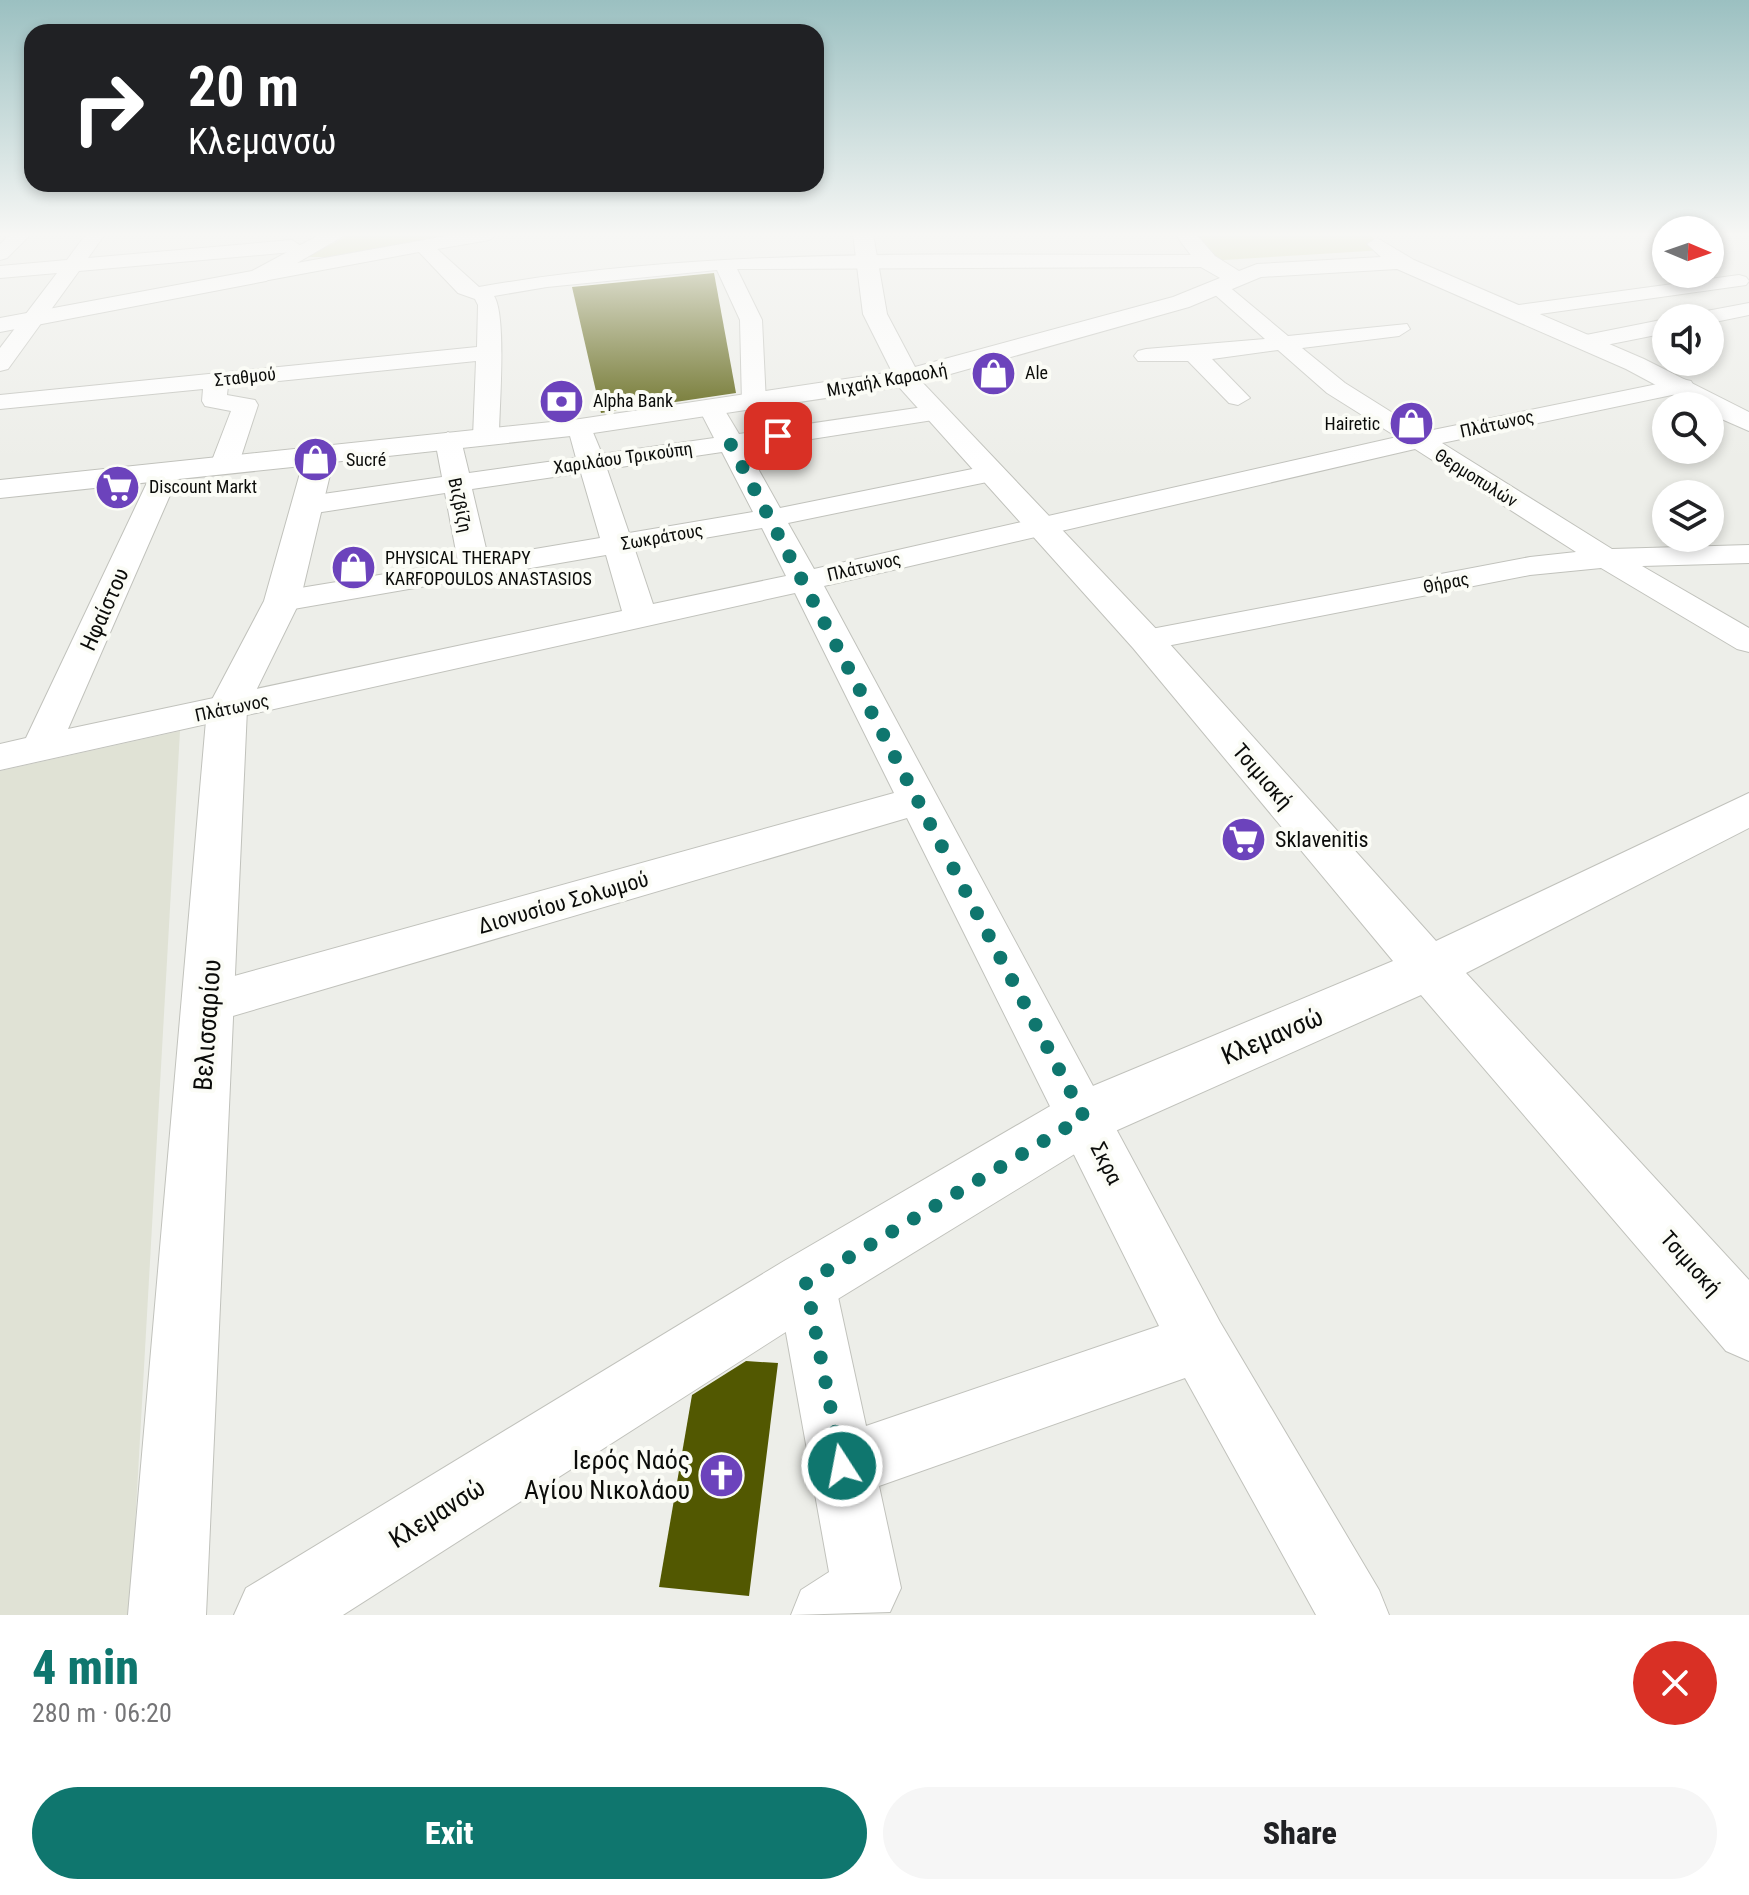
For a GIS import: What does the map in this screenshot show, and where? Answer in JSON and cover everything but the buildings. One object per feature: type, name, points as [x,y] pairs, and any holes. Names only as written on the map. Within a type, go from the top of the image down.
[{"type":"street","points":[[0,364],[40,309]]},
{"type":"street","points":[[0,325],[85,309]]},
{"type":"street","points":[[486,437],[489,309]]},
{"type":"street","points":[[746,309],[751,320],[754,403]]},
{"type":"street","name":"Τσιμισκή","points":[[874,309],[906,378],[1146,640],[1429,968],[1749,1328]]},
{"type":"street","name":"Μιχαήλ Καραολή","points":[[0,489],[580,427],[754,403],[906,378],[998,355],[1146,309]]},
{"type":"street","name":"Θερμοπυλών","points":[[1253,309],[1283,342],[1336,388],[1606,558],[1749,642]]},
{"type":"street","points":[[1506,309],[1682,386],[1749,423]]},
{"type":"street","points":[[1512,312],[1531,309]]},
{"type":"street","points":[[1724,314],[1747,309]]},
{"type":"street","points":[[1146,356],[1194,354],[1399,329]]},
{"type":"street","points":[[1586,342],[1652,329]]},
{"type":"street","name":"Σταθμού","points":[[0,402],[490,353]]},
{"type":"street","points":[[1194,354],[1238,398]]},
{"type":"street","points":[[217,379],[214,401],[246,405],[225,463]]},
{"type":"street","name":"Πλάτωνος","points":[[0,757],[805,581],[1416,441],[1682,386]]},
{"type":"street","name":"Σκρα","points":[[712,409],[805,581],[1199,1343],[1354,1615]]},
{"type":"street","name":"Χαριλάου Τρικούπη","points":[[309,505],[937,413]]},
{"type":"street","points":[[580,427],[640,615]]},
{"type":"street","name":"Βιζβίζη","points":[[448,440],[475,570]]},
{"type":"street","name":"Βελισσαρίου","points":[[167,1615],[227,709],[282,601],[320,453]]},
{"type":"street","name":"Ηφαίστου","points":[[40,749],[167,470]]},
{"type":"street","name":"Σωκράτους","points":[[282,601],[771,518],[992,473]]},
{"type":"street","name":"Θήρας","points":[[1146,640],[1530,566],[1606,558],[1749,554]]},
{"type":"street","name":"Διονυσίου Σολωμού","points":[[209,1003],[917,801]]},
{"type":"street","name":"Κλεμανσώ","points":[[273,1615],[806,1283],[1084,1117],[1429,968],[1745,816]]},
{"type":"street","points":[[806,1283],[842,1466],[856,1606]]},
{"type":"street","points":[[842,1466],[1199,1343]]},
{"type":"shaded area","points":[[180,731],[130,1615],[0,1615],[0,771]]},
{"type":"place","name":"Ale","points":[[994,373]]},
{"type":"place","name":"Alpha Bank","points":[[562,401]]},
{"type":"place","name":"Hairetic","points":[[1411,424]]},
{"type":"place","name":"Sucré","points":[[315,460]]},
{"type":"place","name":"Discount Markt","points":[[118,487]]},
{"type":"place","name":"PHYSICAL THERAPY KARFOPOULOS ANASTASIOS","points":[[354,568]]},
{"type":"place","name":"Sklavenitis","points":[[1244,839]]},
{"type":"place","name":"Ιερός Ναός Αγίου Νικολάου","points":[[721,1475]]},
{"type":"route","points":[[778,436],[730,443],[1084,1117],[806,1283],[842,1466]]}]
